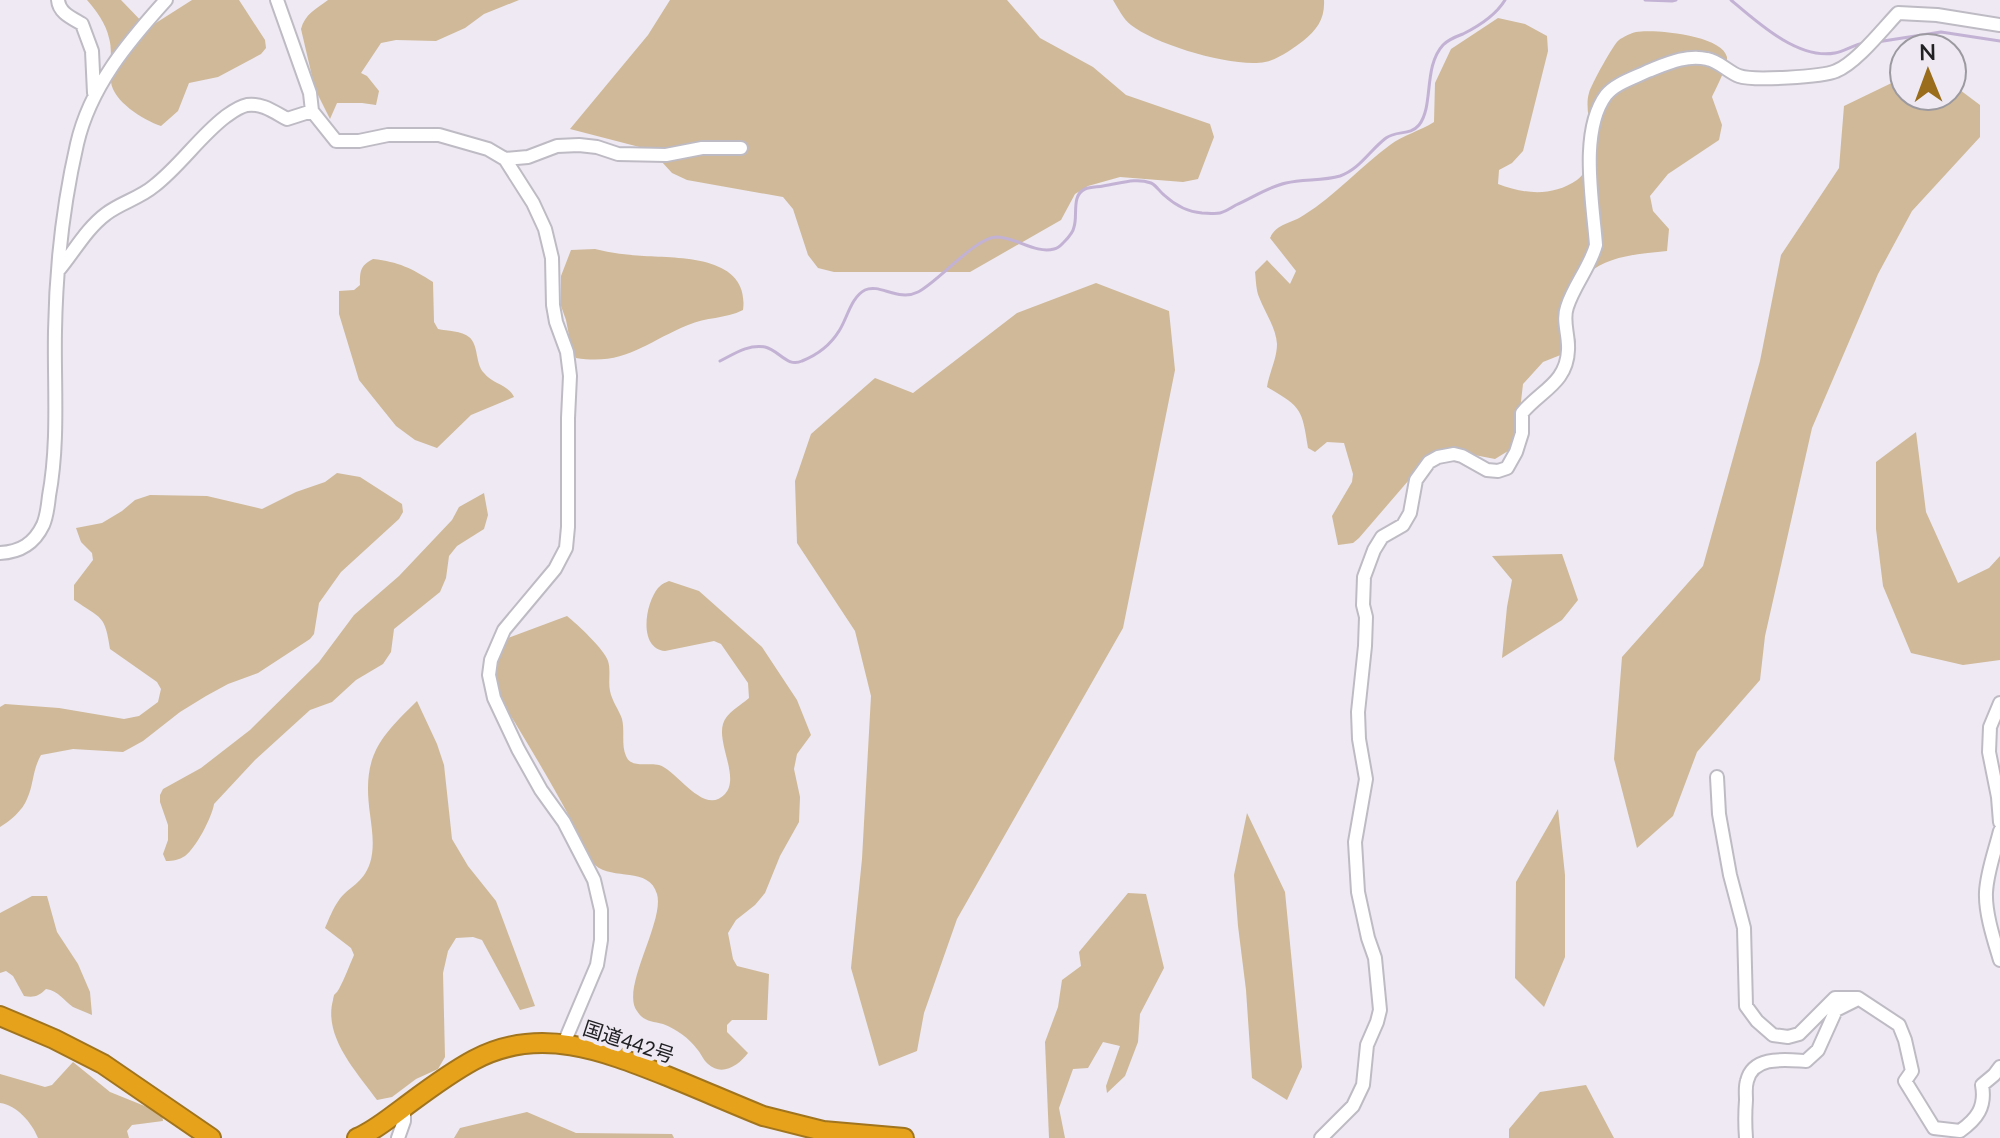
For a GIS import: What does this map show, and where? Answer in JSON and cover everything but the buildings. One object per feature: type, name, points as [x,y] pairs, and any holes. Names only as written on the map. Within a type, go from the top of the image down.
[{"type":"highway","points":[[0,1016],[103,1064],[211,1138]]},
{"type":"highway","name":"国道442号","points":[[357,1138],[478,1058],[524,1044],[564,1043],[625,1059],[789,1124],[823,1131],[904,1138]]},
{"type":"street","points":[[58,0],[63,13],[82,24],[92,51],[94,97]]},
{"type":"street","points":[[0,553],[24,548],[38,535],[45,521],[54,471],[58,272],[78,141],[94,97],[124,49],[166,0]]},
{"type":"street","points":[[277,0],[310,93],[312,111],[336,141],[359,141],[388,135],[439,135],[488,149],[505,159],[533,203],[545,229],[552,258],[553,305],[567,352],[570,376],[566,548],[555,569],[504,630],[491,660],[489,675],[494,698],[518,749],[564,822],[594,880],[601,910],[597,965],[564,1043]]},
{"type":"street","points":[[1321,1138],[1353,1106],[1363,1085],[1367,1045],[1380,1010],[1375,958],[1358,892],[1355,842],[1366,779],[1358,712],[1365,646],[1364,577],[1382,537],[1403,525],[1410,513],[1416,480],[1429,462],[1454,454],[1487,470],[1507,468],[1522,433],[1522,413],[1532,400],[1552,387],[1563,372],[1568,350],[1564,315],[1570,296],[1593,257],[1596,245],[1589,146],[1596,116],[1607,95],[1619,84],[1667,63],[1691,58],[1709,59],[1740,77],[1769,79],[1833,73],[1847,65],[1896,6],[2000,25]]},
{"type":"street","points":[[58,272],[86,233],[106,214],[152,188],[180,163],[212,127],[235,109],[247,105],[265,106],[287,119],[312,111]]},
{"type":"street","points":[[505,159],[528,157],[557,146],[597,147],[618,154],[666,155],[702,148],[741,148]]},
{"type":"street","points":[[2000,703],[1990,727],[1989,752],[2000,822]]},
{"type":"street","points":[[1717,777],[1719,814],[1744,928],[1746,1006],[1757,1021],[1773,1035],[1788,1037],[1799,1034],[1835,998],[1858,998],[1899,1025],[1912,1071],[1905,1081],[1934,1128],[1960,1131],[1974,1121],[1985,1098],[1982,1085],[2000,1067]]},
{"type":"street","points":[[2000,831],[1986,895],[2000,960]]},
{"type":"street","points":[[1746,1138],[1747,1079],[1756,1066],[1777,1059],[1806,1061],[1818,1050],[1836,1010],[1858,998]]},
{"type":"street","points":[[398,1138],[404,1121],[404,1108]]},
{"type":"shaded area","points":[[87,0],[121,0],[148,28],[192,0],[239,0],[265,40],[266,48],[261,54],[218,77],[189,83],[178,111],[161,126],[130,109],[117,96],[111,77],[108,33]]},
{"type":"shaded area","points":[[328,0],[519,0],[484,14],[465,28],[436,41],[396,40],[381,43],[361,73],[379,91],[376,105],[337,103],[330,119],[315,89],[301,29],[308,16]]},
{"type":"shaded area","points":[[670,0],[1007,0],[1040,38],[1093,67],[1126,95],[1210,124],[1214,137],[1198,179],[1183,182],[1120,177],[1088,186],[1075,194],[1061,220],[970,272],[834,272],[818,268],[808,255],[793,209],[783,197],[687,180],[672,173],[651,150],[570,129],[648,35]]},
{"type":"shaded area","points":[[1113,0],[1324,0],[1324,7],[1319,24],[1303,41],[1275,59],[1251,63],[1216,58],[1158,40],[1128,23]]},
{"type":"shaded area","points":[[1498,18],[1525,24],[1547,36],[1548,51],[1523,151],[1512,163],[1499,170],[1498,184],[1528,192],[1548,191],[1567,185],[1583,175],[1596,154],[1588,107],[1591,89],[1616,43],[1636,32],[1686,35],[1722,49],[1727,61],[1712,97],[1722,125],[1719,140],[1668,174],[1650,196],[1653,211],[1669,229],[1667,251],[1625,256],[1605,263],[1588,274],[1566,298],[1576,342],[1573,350],[1543,362],[1523,384],[1517,436],[1508,451],[1495,459],[1464,453],[1427,459],[1359,538],[1353,543],[1338,545],[1332,516],[1352,482],[1353,474],[1344,443],[1327,442],[1315,452],[1308,448],[1298,410],[1267,387],[1277,344],[1258,294],[1255,272],[1267,260],[1290,284],[1296,271],[1270,238],[1273,233],[1316,207],[1395,142],[1434,122],[1435,83],[1451,49]]},
{"type":"shaded area","points":[[1888,85],[1888,112],[1968,112],[1968,96],[1980,105],[1980,137],[1912,211],[1878,274],[1812,428],[1765,636],[1760,680],[1697,752],[1673,816],[1637,848],[1614,759],[1622,657],[1703,566],[1760,361],[1781,255],[1839,168],[1844,106]]},
{"type":"shaded area","points":[[595,249],[693,260],[725,270],[736,279],[742,292],[743,310],[695,322],[622,356],[593,360],[576,358],[561,306],[561,276],[571,250]]},
{"type":"shaded area","points":[[373,259],[404,266],[433,282],[434,322],[438,329],[469,337],[484,373],[508,389],[514,397],[471,415],[437,448],[415,440],[396,426],[359,380],[339,314],[339,291],[354,290],[360,285],[362,269]]},
{"type":"shaded area","points":[[1096,283],[1169,311],[1175,370],[1123,628],[957,919],[924,1013],[917,1051],[879,1066],[851,968],[862,859],[871,696],[855,631],[797,543],[795,481],[811,434],[875,378],[913,393],[1017,313]]},
{"type":"shaded area","points":[[1916,432],[1926,512],[1958,583],[1989,568],[2000,556],[2000,660],[1963,665],[1911,653],[1883,586],[1876,529],[1876,462]]},
{"type":"shaded area","points":[[337,473],[360,477],[402,504],[403,512],[341,572],[319,603],[314,634],[310,639],[258,673],[206,696],[123,752],[73,749],[41,755],[25,803],[16,815],[0,827],[0,707],[5,704],[59,708],[124,719],[139,716],[158,702],[161,689],[157,682],[110,649],[101,619],[74,600],[74,585],[93,560],[92,553],[81,542],[76,528],[102,523],[135,500],[150,495],[207,496],[262,509],[325,482]]},
{"type":"shaded area","points":[[484,493],[488,515],[484,529],[457,546],[449,556],[446,578],[440,592],[394,629],[391,652],[383,664],[356,680],[332,702],[310,710],[255,760],[214,804],[203,832],[189,852],[166,861],[163,854],[168,840],[168,825],[160,802],[163,789],[201,768],[250,730],[319,662],[354,615],[399,576],[452,520],[459,507]]},
{"type":"shaded area","points":[[1562,554],[1578,600],[1562,620],[1502,658],[1512,580],[1492,556]]},
{"type":"shaded area","points":[[669,581],[699,591],[762,647],[797,700],[811,735],[797,754],[794,769],[800,797],[799,822],[780,856],[765,893],[736,920],[728,933],[737,966],[769,974],[767,1020],[732,1020],[727,1025],[727,1032],[748,1053],[740,1062],[724,1069],[708,1064],[694,1045],[677,1031],[645,1019],[637,1011],[633,1001],[634,987],[655,921],[657,894],[653,885],[646,880],[603,870],[592,862],[550,782],[499,698],[495,681],[497,662],[508,638],[567,616],[606,656],[610,691],[622,719],[628,760],[636,764],[659,765],[700,796],[717,800],[725,794],[730,779],[723,724],[730,713],[749,698],[748,683],[721,644],[714,641],[665,651],[651,642],[647,634],[647,614],[653,595]]},
{"type":"shaded area","points":[[417,701],[444,765],[452,839],[468,866],[496,901],[535,1006],[520,1010],[482,940],[456,938],[448,951],[443,973],[445,1057],[438,1069],[416,1079],[392,1097],[377,1100],[337,1041],[331,1014],[334,996],[354,955],[351,948],[325,928],[339,900],[364,876],[370,863],[373,838],[368,778],[376,750],[392,727]]},
{"type":"shaded area","points":[[1558,809],[1565,875],[1565,957],[1544,1007],[1515,978],[1516,882]]},
{"type":"shaded area","points":[[1247,813],[1285,892],[1302,1067],[1287,1100],[1252,1078],[1234,875]]},
{"type":"shaded area","points":[[1128,893],[1146,894],[1164,968],[1140,1014],[1138,1042],[1125,1076],[1107,1093],[1106,1086],[1120,1046],[1103,1042],[1088,1068],[1073,1069],[1059,1108],[1065,1138],[1049,1138],[1045,1042],[1058,1007],[1062,980],[1081,966],[1079,952]]},
{"type":"shaded area","points":[[32,896],[47,896],[57,932],[78,964],[90,992],[92,1015],[73,1007],[50,990],[46,989],[34,997],[24,996],[13,976],[6,971],[0,973],[0,913]]},
{"type":"shaded area","points":[[73,1062],[110,1092],[162,1113],[163,1121],[132,1125],[127,1131],[129,1138],[38,1138],[23,1116],[12,1107],[0,1103],[0,1074],[45,1087],[52,1085]]},
{"type":"shaded area","points":[[1586,1085],[1614,1138],[1509,1138],[1509,1129],[1540,1092]]},
{"type":"shaded area","points":[[527,1112],[576,1133],[672,1134],[674,1138],[454,1138],[460,1128]]},
{"type":"waterway","points":[[720,361],[741,350],[759,346],[792,362],[808,359],[832,340],[860,293],[871,288],[903,295],[918,292],[987,239],[1003,238],[1047,250],[1057,248],[1073,231],[1078,196],[1087,188],[1145,181],[1182,207],[1216,213],[1279,185],[1333,178],[1347,173],[1386,138],[1412,131],[1419,125],[1424,117],[1433,64],[1443,45],[1487,20],[1505,0]]},
{"type":"waterway","points":[[1645,0],[1676,0]]},
{"type":"waterway","points":[[1731,0],[1779,37],[1807,51],[1835,53],[1865,43]]},
{"type":"waterway","points":[[1877,42],[1941,32],[2000,41]]}]
